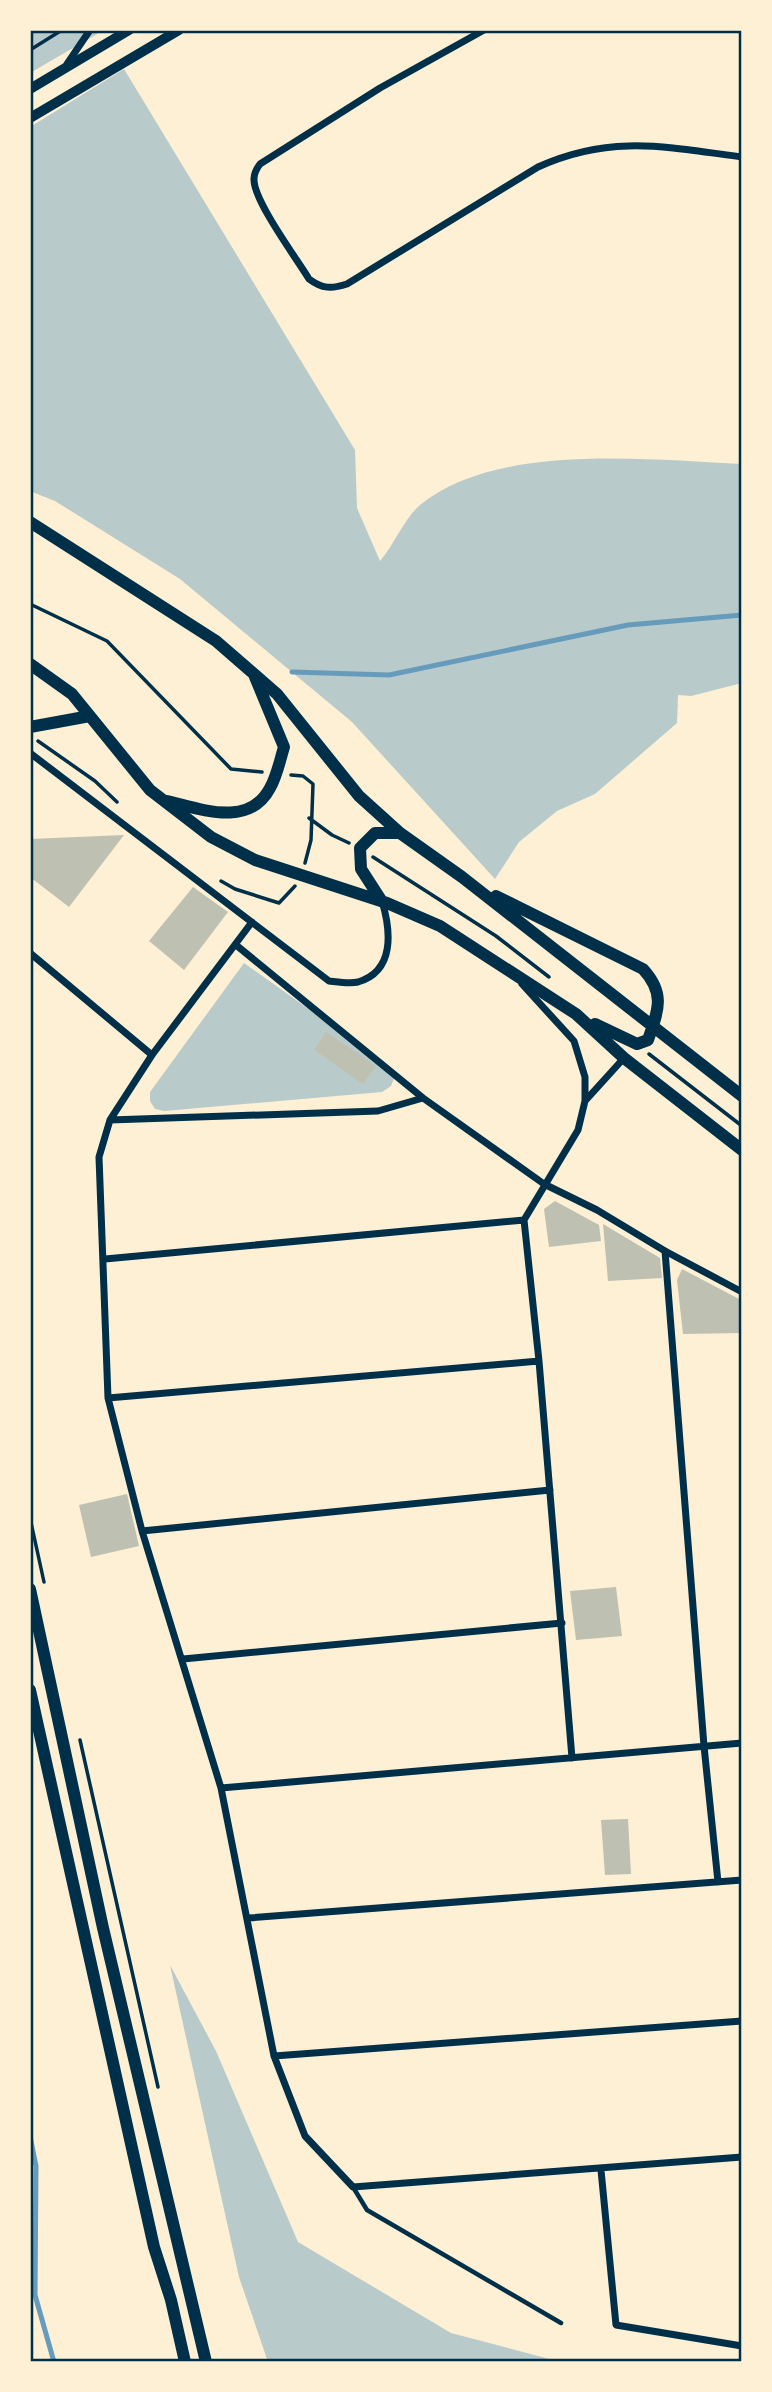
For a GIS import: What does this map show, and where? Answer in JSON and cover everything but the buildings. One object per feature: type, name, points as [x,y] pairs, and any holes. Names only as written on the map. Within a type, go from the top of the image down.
[{"type":"main road","points":[[30,522],[216,641],[277,694],[359,796],[400,833],[462,877],[742,1096]]},
{"type":"main road","points":[[30,664],[72,694],[150,790],[222,842],[255,860],[301,872],[382,901],[440,926],[576,1014],[637,1044],[648,1040],[659,995],[655,982],[643,969],[527,913],[462,877]]},
{"type":"main road","points":[[163,800],[220,814],[252,809],[270,789],[284,747],[254,674]]},
{"type":"main road","points":[[30,727],[90,716]]},
{"type":"main road","points":[[382,901],[361,869],[360,848],[375,833],[400,833]]},
{"type":"main road","points":[[576,1014],[624,1058],[742,1150]]},
{"type":"main road","points":[[30,1589],[103,1928],[206,2362]]},
{"type":"main road","points":[[30,1690],[155,2247],[171,2300],[185,2362]]},
{"type":"street","points":[[62,69],[90,30]]},
{"type":"street","points":[[30,89],[129,30]]},
{"type":"street","points":[[30,118],[179,30]]},
{"type":"street","points":[[484,30],[267,157],[260,164],[254,180],[271,218],[309,279],[317,285],[335,288],[347,284],[538,167],[566,155],[594,147],[625,145],[742,158]]},
{"type":"street","points":[[30,753],[329,981],[357,982],[380,970],[388,948],[389,923],[382,901]]},
{"type":"street","points":[[252,922],[152,1055],[110,1120],[99,1157],[105,1259],[108,1398],[142,1531],[220,1788],[249,1918],[274,2056],[305,2136],[353,2187],[601,2170],[742,2157]]},
{"type":"street","points":[[236,946],[424,1098],[544,1184],[597,1210],[665,1251],[742,1292]]},
{"type":"street","points":[[30,953],[152,1055]]},
{"type":"street","points":[[508,969],[574,1041],[583,1066],[585,1101],[578,1130],[524,1220],[539,1362],[572,1758]]},
{"type":"street","points":[[585,1101],[624,1058]]},
{"type":"street","points":[[110,1120],[378,1111],[424,1098]]},
{"type":"street","points":[[105,1259],[524,1220]]},
{"type":"street","points":[[665,1251],[704,1746],[718,1882]]},
{"type":"street","points":[[108,1398],[539,1362]]},
{"type":"street","points":[[142,1531],[550,1490]]},
{"type":"street","points":[[183,1659],[562,1623]]},
{"type":"street","points":[[220,1788],[742,1743]]},
{"type":"street","points":[[249,1918],[742,1880]]},
{"type":"street","points":[[274,2056],[742,2021]]},
{"type":"street","points":[[601,2170],[617,2325],[742,2346]]},
{"type":"lane","points":[[353,2187],[367,2210],[561,2323]]},
{"type":"path","points":[[30,50],[62,30]]},
{"type":"path","points":[[30,604],[107,641],[231,769],[303,776],[313,784],[309,818],[311,840],[292,892],[279,903],[235,889],[216,878]]},
{"type":"path","points":[[30,736],[95,781],[125,809]]},
{"type":"path","points":[[309,818],[331,835],[360,848],[496,936]]},
{"type":"path","points":[[30,1518],[45,1585]]},
{"type":"path","points":[[78,1733],[160,2096]]},
{"type":"shaded area","points":[[30,30],[104,30],[30,73]]},
{"type":"shaded area","points":[[124,69],[355,450],[357,508],[380,561],[420,505],[452,485],[490,471],[531,463],[575,459],[742,464],[742,683],[691,696],[678,695],[677,723],[595,794],[557,811],[519,842],[495,879],[352,722],[180,579],[55,501],[30,491],[30,127]]},
{"type":"shaded area","points":[[244,963],[390,1067],[395,1076],[391,1086],[382,1092],[164,1111],[155,1109],[150,1101],[150,1092]]},
{"type":"shaded area","points":[[170,1965],[216,2051],[298,2242],[451,2333],[561,2362],[268,2362],[239,2277]]},
{"type":"waterway","points":[[292,672],[389,675],[628,625],[742,615]]},
{"type":"waterway","points":[[30,2136],[36,2166],[35,2295],[54,2362]]}]
